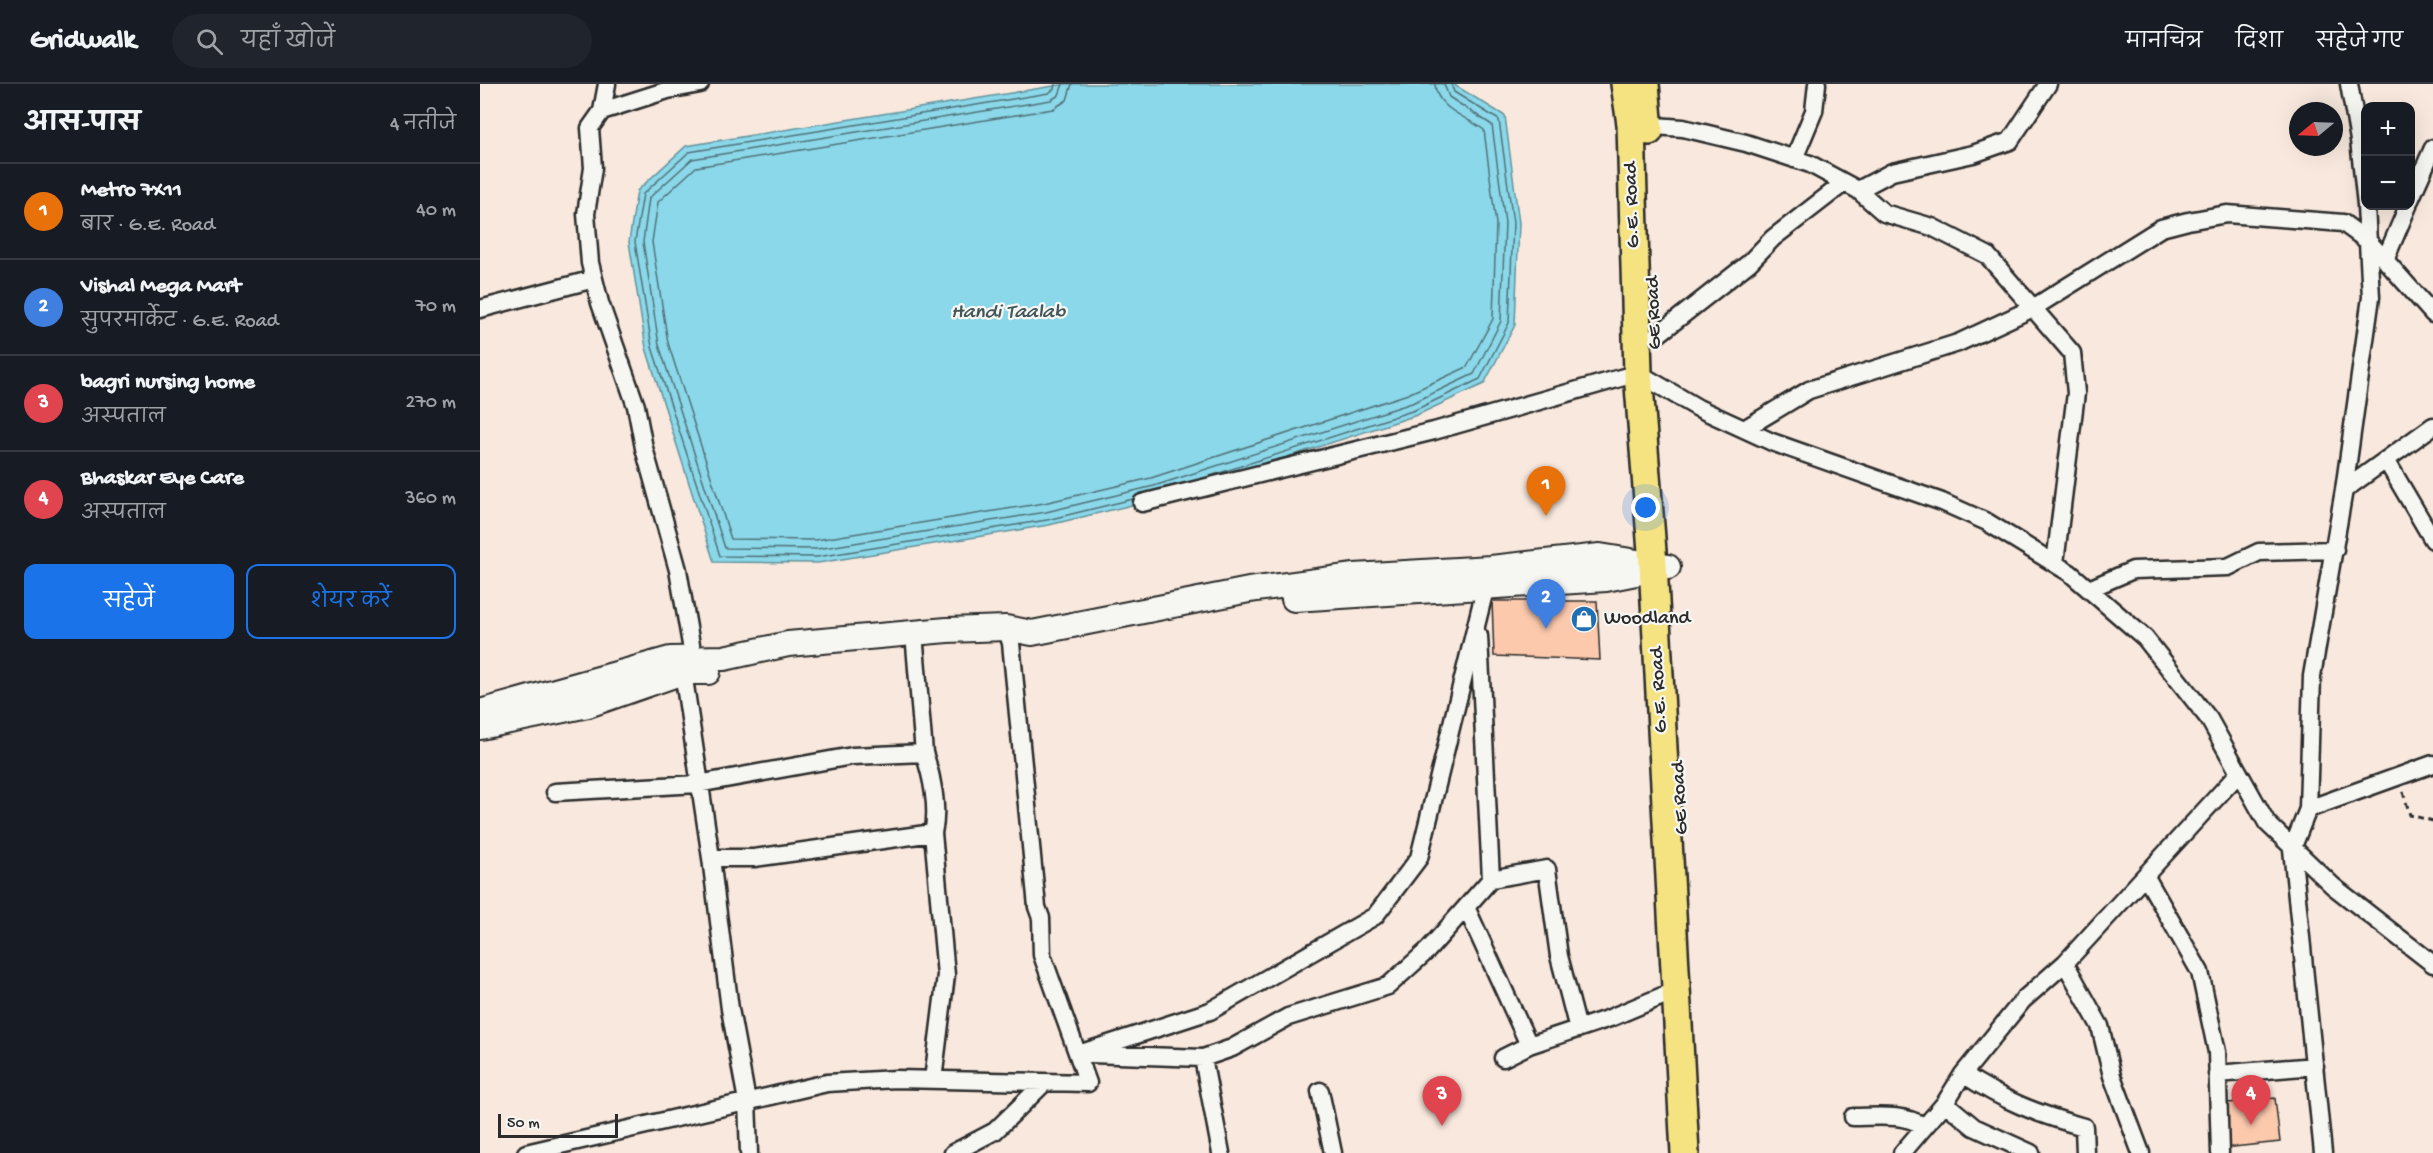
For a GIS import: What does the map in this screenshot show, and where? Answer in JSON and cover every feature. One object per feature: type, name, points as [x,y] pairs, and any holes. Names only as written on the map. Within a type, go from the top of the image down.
[{"type":"main road","name":"G.E. Road","points":[[1625,84],[1640,125],[1648,378]]},
{"type":"main road","name":"GE Road","points":[[1645,84],[1640,125],[1656,336],[1648,378],[1658,567],[1702,1153]]},
{"type":"main road","name":"G.E. Road","points":[[1658,567],[1684,1153]]},
{"type":"street","points":[[607,84],[602,111],[590,128],[593,168],[586,214],[590,263],[636,406],[644,448],[678,570],[698,784],[711,858],[730,1009],[747,1101],[749,1153]]},
{"type":"street","points":[[602,111],[668,90],[700,84]]},
{"type":"street","points":[[1794,159],[1814,111],[1817,84]]},
{"type":"street","points":[[1656,336],[1749,263],[1773,238],[1851,187],[1892,172],[1973,154],[2010,141],[2048,84]]},
{"type":"street","points":[[2349,84],[2361,159]]},
{"type":"street","points":[[1640,125],[1683,128],[1746,143],[1810,164],[1851,187],[1884,213],[1932,227],[1987,255],[2072,353],[2076,393],[2055,563]]},
{"type":"street","points":[[2415,189],[2433,148]]},
{"type":"street","points":[[2324,1153],[2292,849],[2308,809],[2312,676],[2335,550],[2371,297],[2366,210]]},
{"type":"street","points":[[2385,260],[2406,210]]},
{"type":"street","points":[[1744,429],[1809,390],[1958,343],[2033,308],[2161,228],[2228,214],[2343,223],[2369,242],[2433,314]]},
{"type":"street","points":[[480,309],[594,279]]},
{"type":"street","points":[[1142,503],[1648,378],[1698,408],[1744,429],[1942,502],[1987,522],[2055,563],[2145,638],[2209,719],[2268,823],[2292,849],[2333,886],[2433,964]]},
{"type":"street","points":[[2344,490],[2433,426]]},
{"type":"street","points":[[2386,460],[2433,540]]},
{"type":"street","points":[[2089,589],[2133,570],[2228,567],[2259,552],[2335,550]]},
{"type":"street","points":[[480,727],[588,705],[688,664],[789,644],[947,630],[1008,636],[1039,646],[1197,613],[1296,599],[1487,578],[1606,579],[1658,567]]},
{"type":"street","points":[[1078,1054],[1210,1011],[1375,916],[1419,858],[1487,578]]},
{"type":"street","points":[[1478,617],[1491,879]]},
{"type":"street","points":[[480,712],[670,658],[724,672],[804,656],[1008,636]]},
{"type":"street","points":[[526,1153],[827,1083],[896,1079],[1088,1083],[1042,955],[1041,918],[1037,907],[1008,636]]},
{"type":"street","points":[[915,645],[924,753],[930,769],[936,824],[933,833],[946,975],[933,1080]]},
{"type":"street","points":[[555,792],[698,784],[852,756],[924,753]]},
{"type":"street","points":[[2308,809],[2433,764]]},
{"type":"street","points":[[1902,1153],[1945,1103],[1963,1074],[2023,1000],[2065,963],[2239,773]]},
{"type":"street","points":[[711,858],[754,858],[933,833]]},
{"type":"street","points":[[1078,1054],[1203,1058],[1232,1048],[1288,1017],[1388,986],[1428,950],[1491,879],[1547,869],[1559,956],[1578,1029]]},
{"type":"street","points":[[2146,877],[2200,972],[2217,1052],[2220,1153]]},
{"type":"street","points":[[1466,907],[1529,1045]]},
{"type":"street","points":[[2065,963],[2100,1026],[2112,1076],[2141,1153]]},
{"type":"street","points":[[1503,1058],[1529,1045],[1578,1029],[1677,990]]},
{"type":"street","points":[[1203,1058],[1221,1153]]},
{"type":"street","points":[[2217,1074],[2315,1066]]},
{"type":"street","points":[[1963,1074],[1997,1096],[2036,1114],[2084,1127],[2085,1153]]},
{"type":"street","points":[[953,1153],[995,1131],[1044,1083]]},
{"type":"street","points":[[1320,1091],[1334,1153]]},
{"type":"street","points":[[1945,1103],[1974,1127],[2031,1153]]},
{"type":"street","points":[[1853,1117],[1897,1118],[1915,1121],[1923,1126]]},
{"type":"path","points":[[2397,777],[2410,815],[2433,821]]},
{"type":"water","name":"Handi Taalab","points":[[1066,84],[1453,84],[1505,116],[1519,223],[1515,325],[1484,384],[1417,415],[1157,499],[1049,525],[818,563],[714,562],[646,348],[629,242],[637,191],[686,146]]},
{"type":"building","points":[[1492,601],[1597,601],[1600,660],[1494,656]]},
{"type":"building","points":[[2275,1098],[2280,1142],[2224,1148],[2219,1104]]},
{"type":"place","name":"Metro 7X11","points":[[1546,516]]},
{"type":"place","name":"Woodland","points":[[1584,619]]},
{"type":"place","name":"Vishal Mega Mart","points":[[1546,629]]},
{"type":"place","name":"Bhaskar Eye Care","points":[[2251,1125]]},
{"type":"place","name":"bagri nursing home","points":[[1442,1126]]}]
